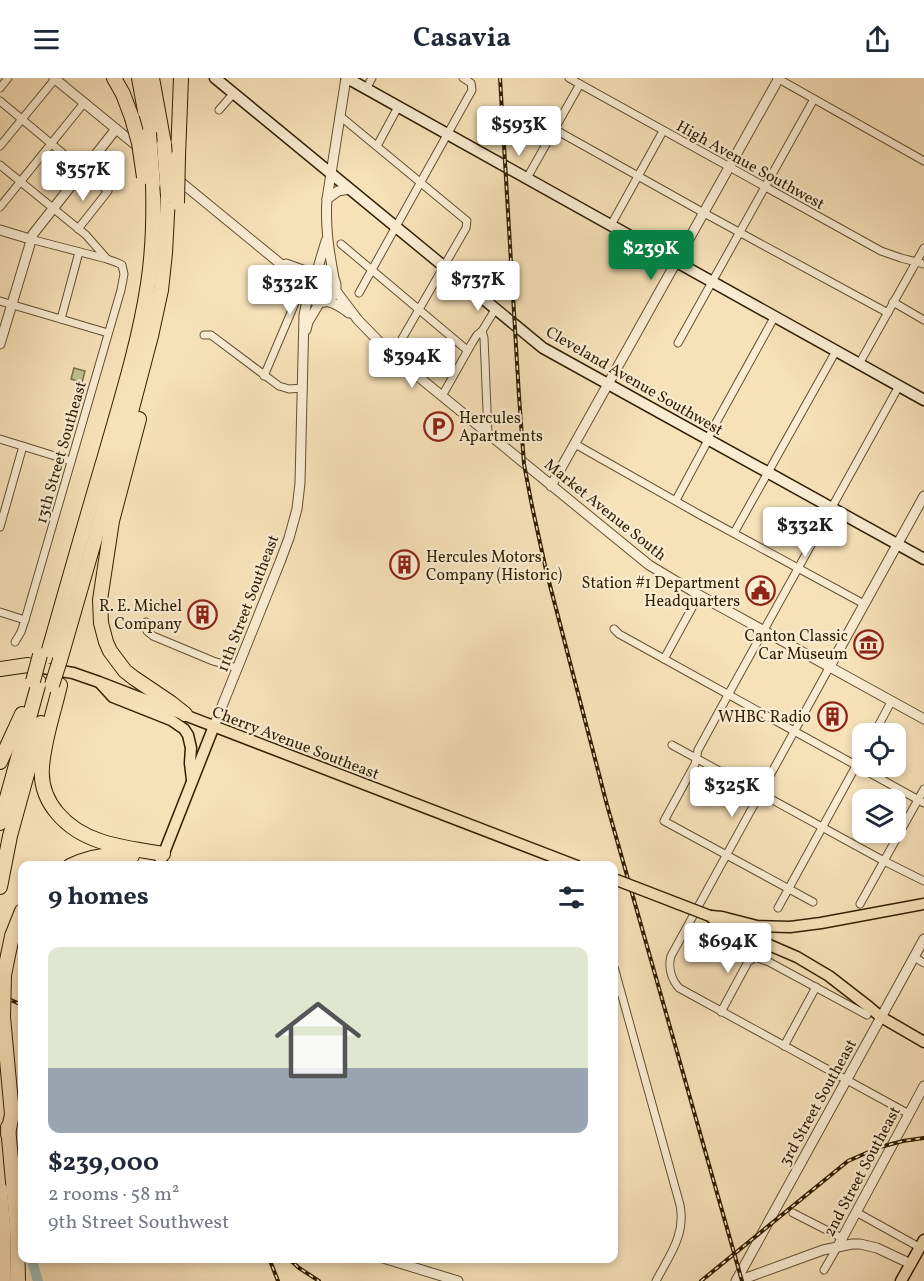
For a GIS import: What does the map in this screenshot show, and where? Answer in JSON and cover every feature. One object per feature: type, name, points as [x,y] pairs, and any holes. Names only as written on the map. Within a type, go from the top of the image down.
[{"type":"highway","points":[[114,78],[143,123]]},
{"type":"highway","points":[[134,78],[143,123],[139,143],[148,181]]},
{"type":"highway","points":[[0,823],[53,658],[83,578],[134,377],[154,228],[139,78]]},
{"type":"highway","points":[[152,78],[172,200]]},
{"type":"highway","points":[[0,887],[53,658],[67,586],[157,310],[178,156],[181,78]]},
{"type":"highway","points":[[134,377],[139,420],[115,505],[107,547],[100,600],[101,623],[110,651],[125,671],[185,714]]},
{"type":"highway","points":[[0,669],[28,665]]},
{"type":"highway","points":[[0,762],[22,716],[46,683]]},
{"type":"highway","points":[[46,683],[46,741],[42,767],[43,785],[49,802],[70,825],[93,838],[160,861]]},
{"type":"highway","points":[[83,861],[112,855],[160,861]]},
{"type":"highway","points":[[8,1134],[12,1113],[3,1017],[4,975],[12,936],[18,921]]},
{"type":"highway","points":[[0,1060],[17,1226],[18,1281]]},
{"type":"highway","points":[[0,1189],[4,1281]]},
{"type":"main road","name":"Cleveland Avenue Southwest","points":[[215,78],[543,348],[924,559]]},
{"type":"main road","points":[[346,78],[924,400]]},
{"type":"main road","name":"Cherry Avenue Southeast","points":[[0,663],[28,665],[73,673],[99,682],[564,861]]},
{"type":"main road","points":[[99,682],[114,697],[165,717],[184,729],[191,748],[192,780]]},
{"type":"main road","name":"11th Street Southeast","points":[[160,861],[214,726]]},
{"type":"main road","points":[[618,881],[710,916],[758,926],[807,925],[924,904]]},
{"type":"main road","points":[[710,916],[718,923],[781,949],[816,968],[881,1017],[924,1042]]},
{"type":"main road","points":[[902,1281],[922,1244]]},
{"type":"street","points":[[0,88],[8,78]]},
{"type":"street","points":[[0,146],[55,78],[288,270],[305,281]]},
{"type":"street","points":[[303,296],[323,302],[332,298],[336,291],[327,239],[326,218],[346,78]]},
{"type":"street","points":[[366,89],[372,78]]},
{"type":"street","points":[[358,293],[472,90],[470,82],[463,78]]},
{"type":"street","name":"High Avenue Southwest","points":[[569,78],[881,251],[920,263]]},
{"type":"street","points":[[551,486],[778,78],[924,161]]},
{"type":"street","points":[[527,178],[580,84]]},
{"type":"street","points":[[219,110],[233,94]]},
{"type":"street","points":[[678,343],[814,99]]},
{"type":"street","points":[[0,101],[108,191],[78,229]]},
{"type":"street","points":[[0,207],[84,103]]},
{"type":"street","points":[[376,146],[398,107]]},
{"type":"street","points":[[340,116],[467,222],[466,228],[399,344]]},
{"type":"street","points":[[1,340],[30,239],[35,229],[116,129]]},
{"type":"street","points":[[554,129],[888,313]]},
{"type":"street","points":[[611,225],[663,131]]},
{"type":"street","points":[[0,165],[78,229],[107,259]]},
{"type":"street","points":[[327,199],[338,191],[350,189]]},
{"type":"street","points":[[0,230],[107,259]]},
{"type":"street","points":[[264,376],[305,292],[305,281],[314,272],[327,239]]},
{"type":"street","points":[[341,244],[468,350]]},
{"type":"street","points":[[860,364],[893,302],[920,263],[924,248]]},
{"type":"street","points":[[61,319],[79,252]]},
{"type":"street","name":"13th Street Southeast","points":[[15,642],[25,620],[121,290],[124,268],[119,263],[107,259]]},
{"type":"street","points":[[281,263],[314,272],[326,271],[334,278]]},
{"type":"street","name":"Market Avenue South","points":[[336,291],[358,320],[393,356],[650,565],[763,631],[924,719]]},
{"type":"street","name":"11th Street Southeast","points":[[214,726],[280,562],[297,509],[303,388],[303,296]]},
{"type":"street","points":[[0,301],[108,333]]},
{"type":"street","name":"Market Avenue South","points":[[323,302],[338,306],[358,320]]},
{"type":"street","name":"11th Street Southeast","points":[[304,338],[308,322],[323,302]]},
{"type":"street","points":[[893,302],[924,320]]},
{"type":"street","points":[[442,396],[477,335],[496,308]]},
{"type":"street","points":[[676,500],[775,316]]},
{"type":"street","points":[[482,331],[488,393],[488,434]]},
{"type":"street","points":[[204,335],[211,335],[279,386],[303,388]]},
{"type":"street","points":[[734,533],[836,351]]},
{"type":"street","points":[[813,902],[664,821],[695,764],[698,750],[728,694],[899,386]]},
{"type":"street","points":[[0,440],[71,461]]},
{"type":"street","points":[[575,444],[864,604]]},
{"type":"street","points":[[0,527],[23,446]]},
{"type":"street","points":[[909,1114],[679,988],[674,982],[669,964],[671,956],[726,855],[924,496]]},
{"type":"street","points":[[664,659],[699,595]]},
{"type":"street","points":[[0,612],[25,620]]},
{"type":"street","points":[[146,622],[147,631],[152,636],[213,661],[237,668]]},
{"type":"street","points":[[614,629],[619,634],[852,764]]},
{"type":"street","points":[[880,723],[891,702]]},
{"type":"street","points":[[672,746],[924,881]]},
{"type":"street","points":[[778,908],[852,773]]},
{"type":"street","points":[[876,777],[921,801]]},
{"type":"street","points":[[860,904],[921,801],[924,789]]},
{"type":"street","name":"3rd Street Southeast","points":[[737,1281],[924,939]]},
{"type":"street","points":[[721,1012],[748,962],[754,957],[769,962],[867,1015]]},
{"type":"street","points":[[914,957],[924,963]]},
{"type":"street","points":[[618,981],[682,1215],[682,1226],[678,1239],[656,1281]]},
{"type":"street","points":[[784,1046],[816,987]]},
{"type":"street","name":"2nd Street Southeast","points":[[824,1270],[924,1086]]},
{"type":"street","points":[[856,1212],[922,1244]]},
{"type":"street","points":[[793,1213],[840,1242],[869,1245],[911,1264]]},
{"type":"street","points":[[0,1265],[18,1218]]},
{"type":"street","points":[[737,1281],[840,1242]]},
{"type":"street","points":[[399,1263],[458,1281]]},
{"type":"green space","points":[[74,368],[85,371],[82,383],[71,379]]},
{"type":"waterway","points":[[33,1263],[38,1281]]},
{"type":"railway","points":[[500,78],[524,464],[532,506],[546,570],[607,805],[742,1281]]},
{"type":"railway","points":[[0,995],[18,1003]]},
{"type":"railway","points":[[701,1281],[848,1161],[880,1147],[924,1138]]},
{"type":"railway","points":[[271,1263],[278,1281]]},
{"type":"railway","points":[[294,1263],[319,1281]]},
{"type":"place","name":"Hercules Apartments","points":[[438,426]]},
{"type":"place","name":"Hercules Motors Company (Historic)","points":[[405,565]]},
{"type":"place","name":"Station #1 Department Headquarters","points":[[761,591]]},
{"type":"place","name":"R. E. Michel Company","points":[[203,614]]},
{"type":"place","name":"Canton Classic Car Museum","points":[[869,644]]},
{"type":"place","name":"WHBC Radio","points":[[832,716]]}]
